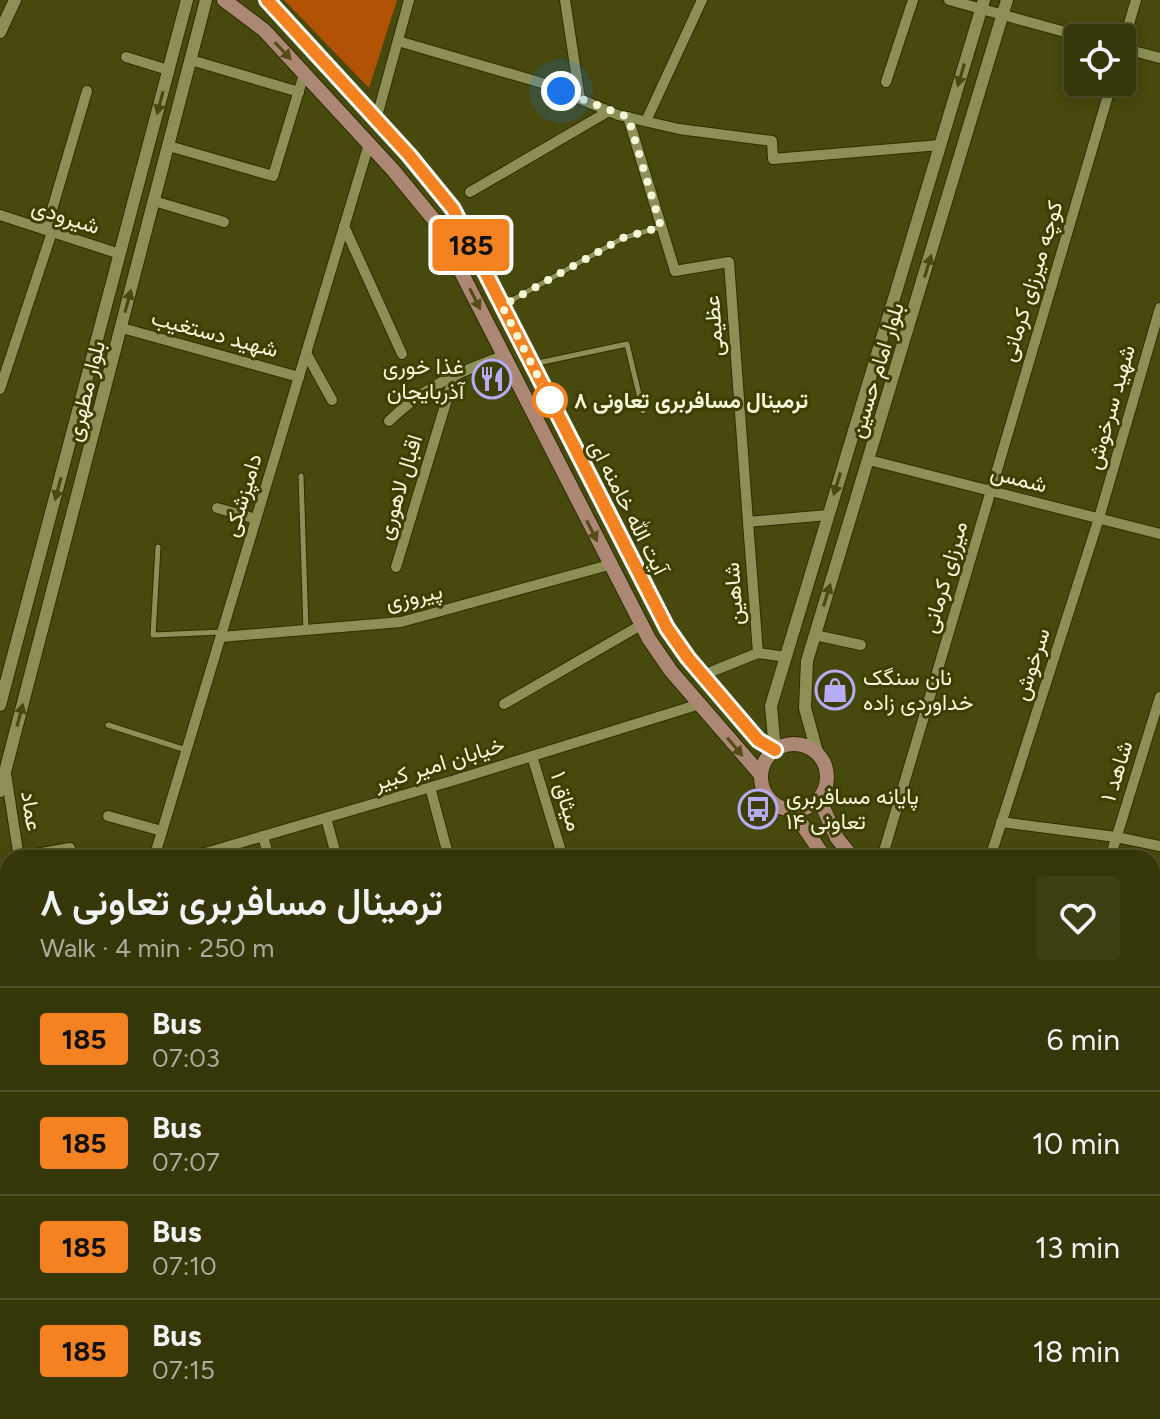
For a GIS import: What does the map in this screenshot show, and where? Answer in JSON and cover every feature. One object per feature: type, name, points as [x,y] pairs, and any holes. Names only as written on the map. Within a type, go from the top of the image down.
[{"type":"main road","name":"آیت الله خامنه ای","points":[[224,0],[264,30],[435,221],[641,625],[671,671],[761,775]]},
{"type":"main road","name":"آیت الله خامنه ای","points":[[267,0],[453,209],[667,628],[758,740],[775,750]]},
{"type":"main road","points":[[796,744],[817,752],[827,770],[827,780],[819,799],[802,809],[792,810],[782,808],[766,795],[761,775],[768,757],[775,750],[796,744]]},
{"type":"main road","points":[[819,799],[837,838],[847,850]]},
{"type":"main road","points":[[792,810],[820,850]]},
{"type":"street","points":[[0,32],[15,0]]},
{"type":"street","name":"بلوار مطهری","points":[[0,705],[187,0]]},
{"type":"street","name":"بلوار مطهری","points":[[0,791],[3,769],[68,536],[206,0]]},
{"type":"street","points":[[376,120],[409,0]]},
{"type":"street","points":[[565,0],[580,99]]},
{"type":"street","points":[[646,121],[702,0]]},
{"type":"street","points":[[886,82],[913,0]]},
{"type":"street","points":[[949,0],[982,5],[1003,15],[1064,32]]},
{"type":"street","name":"بلوار امام حسین","points":[[817,752],[805,708],[807,661],[1007,0]]},
{"type":"street","points":[[1129,24],[1136,0]]},
{"type":"street","name":"بلوار امام حسین","points":[[775,750],[771,706],[982,5]]},
{"type":"street","points":[[398,41],[542,83],[628,117],[679,129],[772,141],[773,159],[940,145]]},
{"type":"street","points":[[1136,51],[1160,58]]},
{"type":"street","points":[[126,57],[168,70]]},
{"type":"street","points":[[191,60],[299,92]]},
{"type":"street","points":[[169,146],[273,176],[304,74]]},
{"type":"street","points":[[0,389],[49,231],[87,91]]},
{"type":"street","name":"کوچه میرزای کرمانی","points":[[990,491],[1108,96]]},
{"type":"street","points":[[470,192],[609,111]]},
{"type":"street","name":"عظیمی","points":[[628,117],[675,271],[729,262],[748,522]]},
{"type":"street","name":"دامپزشکی","points":[[156,850],[369,144]]},
{"type":"street","points":[[154,201],[224,222]]},
{"type":"street","name":"شیرودی","points":[[0,215],[120,254]]},
{"type":"street","points":[[344,226],[402,354]]},
{"type":"street","name":"شهید سرخوش","points":[[1099,518],[1160,308]]},
{"type":"street","name":"شهید دستغیب","points":[[122,328],[299,377]]},
{"type":"street","points":[[306,353],[332,400]]},
{"type":"street","points":[[389,421],[409,401],[455,373],[503,356]]},
{"type":"street","name":"اقبال لاهوری","points":[[396,567],[455,373]]},
{"type":"street","name":"شمس","points":[[869,460],[1160,534]]},
{"type":"street","name":"میرزای کرمانی","points":[[884,850],[990,491]]},
{"type":"street","points":[[217,508],[256,519]]},
{"type":"street","points":[[748,522],[828,515]]},
{"type":"street","name":"سرخوش","points":[[992,850],[1099,518]]},
{"type":"street","name":"شاهین","points":[[703,675],[758,653],[748,522]]},
{"type":"street","points":[[47,530],[68,536]]},
{"type":"street","name":"پیروزی","points":[[221,634],[401,622],[609,565]]},
{"type":"street","points":[[504,704],[641,625]]},
{"type":"street","points":[[815,635],[861,645]]},
{"type":"street","points":[[758,653],[786,657]]},
{"type":"street","name":"شاهد ۱","points":[[1112,850],[1160,697]]},
{"type":"street","name":"خیابان امیر کبیر","points":[[215,850],[700,704]]},
{"type":"street","name":"میثاق ۱","points":[[532,756],[561,850]]},
{"type":"street","name":"عماد","points":[[3,769],[18,850]]},
{"type":"street","points":[[430,787],[447,850]]},
{"type":"street","points":[[108,816],[162,831]]},
{"type":"street","points":[[326,818],[335,850]]},
{"type":"street","points":[[1001,822],[1160,846]]},
{"type":"street","points":[[263,836],[267,850]]},
{"type":"street","points":[[60,850],[70,848]]},
{"type":"lane","points":[[502,306],[623,238],[661,227]]},
{"type":"lane","points":[[532,365],[627,344],[643,411]]},
{"type":"lane","points":[[301,476],[306,630]]},
{"type":"lane","points":[[158,547],[153,635],[221,634]]},
{"type":"lane","points":[[108,725],[187,750]]},
{"type":"shaded area","points":[[284,0],[397,0],[369,88]]},
{"type":"bus line","name":"185","points":[[267,0],[409,155],[453,209],[667,628],[688,658],[758,740],[775,750]]},
{"type":"place","name":"غذا خوری آذربایجان","points":[[492,379]]},
{"type":"place","name":"ترمینال مسافربری تعاونی ۸","points":[[550,400]]},
{"type":"place","name":"نان سنگک خداوردی زاده","points":[[835,690]]},
{"type":"place","name":"پایانه مسافربری تعاونی ۱۴","points":[[758,809]]},
{"type":"route","points":[[550,400],[502,306],[623,238],[661,227],[628,117],[561,91]]}]
